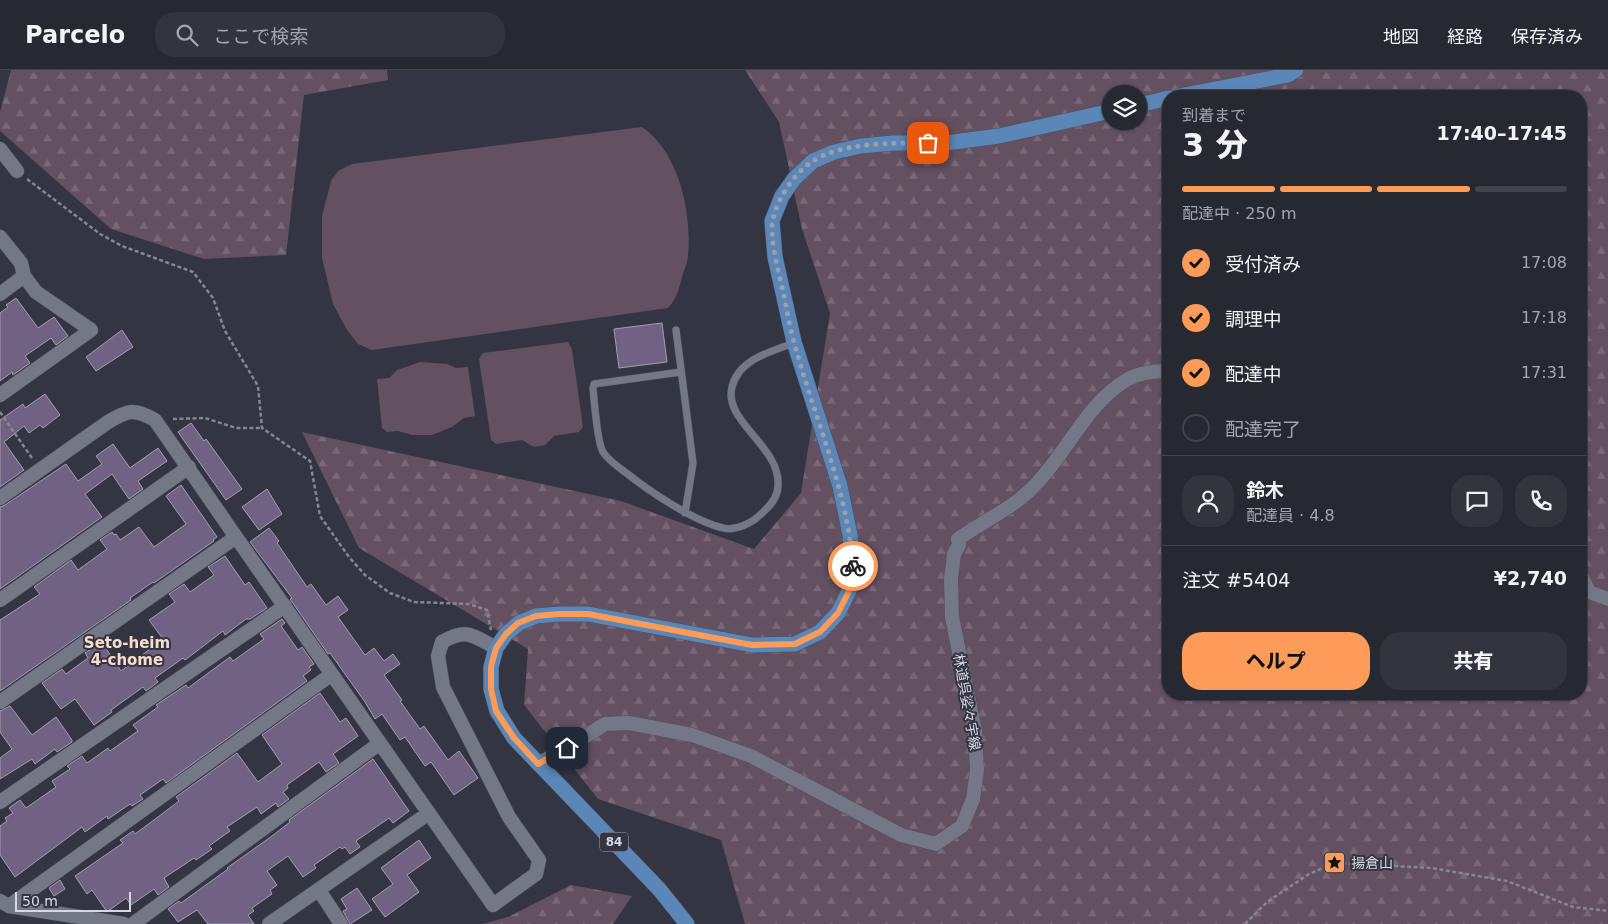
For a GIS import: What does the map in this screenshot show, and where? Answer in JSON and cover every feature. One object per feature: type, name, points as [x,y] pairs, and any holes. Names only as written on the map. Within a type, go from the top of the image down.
[{"type":"main road","points":[[1210,90],[1288,75],[1296,70]]},
{"type":"main road","points":[[1147,103],[1162,100]]},
{"type":"main road","name":"84","points":[[687,924],[659,888],[514,738],[496,711],[491,689],[491,667],[496,648],[506,634],[518,623],[536,616],[559,614],[588,614],[752,645],[795,644],[820,632],[838,613],[849,591],[853,568],[850,535],[840,486],[794,342],[775,257],[772,221],[782,196],[794,179],[813,161],[834,152],[862,146],[893,143],[946,143],[999,136],[1102,113]]},
{"type":"street","points":[[0,149],[16,172]]},
{"type":"street","points":[[0,236],[21,263],[24,276],[36,292],[91,330],[0,395]]},
{"type":"street","points":[[0,294],[24,276]]},
{"type":"street","name":"林道呉娑々宇線","points":[[538,764],[605,724],[629,723],[692,735],[751,756],[901,836],[936,844],[962,826],[973,799],[977,770],[975,731],[952,617],[950,579],[958,539],[981,522],[1011,506],[1038,482],[1101,400],[1129,378],[1162,372]]},
{"type":"street","points":[[0,498],[108,422],[124,413],[141,412],[155,420],[493,905],[536,874],[539,860],[509,817],[443,687],[438,656],[442,642],[455,634],[469,634],[496,648]]},
{"type":"street","points":[[0,600],[189,467]]},
{"type":"street","points":[[0,702],[236,537]]},
{"type":"street","points":[[1587,586],[1590,592],[1608,599]]},
{"type":"street","points":[[0,802],[285,606]]},
{"type":"street","points":[[4,904],[332,674]]},
{"type":"street","points":[[133,924],[380,743]]},
{"type":"street","points":[[269,924],[429,813]]},
{"type":"street","points":[[319,890],[341,924]]},
{"type":"street","points":[[4,904],[124,924]]},
{"type":"lane","points":[[676,330],[693,463],[685,512]]},
{"type":"lane","points":[[682,372],[594,384],[601,450],[626,473],[685,512],[724,528],[740,527],[756,519],[769,507],[775,497],[778,486],[774,462],[737,415],[732,398],[732,387],[740,371],[753,358],[794,342]]},
{"type":"path","points":[[16,172],[100,234],[122,246],[193,272],[212,298],[225,331],[258,386],[262,428]]},
{"type":"path","points":[[0,412],[40,470]]},
{"type":"path","points":[[155,420],[205,418],[236,428],[262,428],[310,461],[320,516],[349,557],[365,575],[390,593],[414,602],[469,604],[487,610],[496,648]]},
{"type":"path","points":[[1245,924],[1267,902],[1309,874],[1335,863],[1432,868],[1507,881],[1573,907],[1608,911]]},
{"type":"green space","points":[[11,70],[387,70],[388,80],[304,95],[286,255],[204,259],[111,229],[0,131],[0,112]]},
{"type":"green space","points":[[745,70],[1608,70],[1608,924],[745,924],[721,840],[598,799],[524,705],[528,649],[359,548],[302,432],[621,501],[754,549],[801,493],[830,313],[802,229],[779,122]]},
{"type":"green space","points":[[642,127],[655,138],[674,167],[685,203],[688,221],[687,260],[674,301],[668,308],[372,350],[358,344],[347,330],[333,304],[322,258],[322,216],[331,181],[338,171],[352,164]]},
{"type":"green space","points":[[568,342],[572,349],[583,427],[579,432],[554,436],[545,445],[534,447],[522,440],[496,444],[491,440],[479,359],[483,353]]},
{"type":"green space","points":[[420,362],[447,364],[456,368],[468,367],[475,416],[464,418],[452,427],[432,435],[412,435],[398,431],[387,432],[382,428],[377,379],[389,378],[397,370]]},
{"type":"green space","points":[[571,885],[632,896],[613,924],[482,924],[508,917]]},
{"type":"building","points":[[16,298],[38,328],[54,317],[68,336],[56,345],[51,338],[25,356],[30,363],[13,375],[12,372],[0,381],[0,313],[8,307],[6,305]]},
{"type":"building","points":[[662,323],[667,362],[619,368],[614,329]]},
{"type":"building","points":[[122,330],[133,347],[96,371],[86,357]]},
{"type":"building","points":[[45,394],[60,415],[43,428],[40,425],[29,433],[24,426],[4,442],[24,470],[0,487],[0,420],[23,404],[25,408]]},
{"type":"building","points":[[191,423],[204,441],[206,439],[242,489],[226,500],[178,432]]},
{"type":"building","points":[[113,444],[130,468],[158,448],[167,461],[138,481],[143,489],[129,499],[112,474],[85,494],[102,517],[0,589],[0,507],[66,464],[78,481],[102,464],[96,456]]},
{"type":"building","points":[[181,485],[217,537],[214,541],[130,598],[131,600],[0,691],[0,620],[40,594],[34,587],[71,560],[78,570],[107,549],[100,540],[112,532],[120,540],[139,527],[154,547],[186,524],[166,496]]},
{"type":"building","points":[[267,489],[282,514],[259,530],[242,507]]},
{"type":"building","points":[[269,528],[307,587],[311,584],[326,605],[338,596],[348,610],[338,617],[365,655],[374,648],[384,661],[393,654],[400,664],[384,675],[402,700],[400,701],[420,729],[424,726],[448,760],[459,751],[478,778],[454,795],[431,762],[425,766],[405,737],[400,740],[382,714],[375,719],[365,702],[330,653],[328,654],[290,599],[292,598],[250,542]]},
{"type":"building","points":[[225,556],[245,585],[249,582],[267,608],[250,619],[246,619],[225,635],[223,631],[185,660],[183,658],[155,678],[158,682],[146,691],[143,687],[94,725],[75,699],[61,709],[42,683],[62,669],[66,674],[88,658],[85,653],[98,644],[102,650],[105,647],[121,671],[163,639],[149,620],[175,602],[169,594],[184,584],[190,592],[214,575],[208,567]]},
{"type":"building","points":[[282,619],[285,623],[281,626],[298,650],[302,647],[314,664],[309,667],[311,670],[303,676],[307,681],[166,783],[163,779],[140,795],[143,799],[132,806],[130,804],[108,819],[107,816],[85,832],[82,827],[15,877],[0,855],[0,826],[7,821],[5,818],[13,813],[9,808],[20,800],[26,808],[56,787],[52,781],[70,769],[67,766],[82,756],[87,763],[108,748],[110,751],[138,731],[133,725],[158,707],[156,705],[186,685],[188,688],[230,657],[233,661],[264,639],[260,634]]},
{"type":"building","points":[[320,693],[340,722],[346,718],[358,736],[333,754],[339,763],[326,772],[319,762],[287,785],[288,788],[283,792],[289,799],[278,807],[276,803],[261,814],[257,807],[227,827],[230,831],[209,846],[212,849],[196,860],[194,858],[164,878],[169,887],[158,895],[154,889],[131,905],[126,898],[107,912],[92,890],[87,894],[75,876],[123,843],[120,840],[133,831],[135,834],[162,814],[179,801],[176,797],[237,753],[258,782],[282,764],[262,735]]},
{"type":"building","points":[[10,706],[32,735],[56,717],[72,742],[57,752],[55,749],[35,764],[32,759],[0,779],[0,758],[12,749],[0,732],[0,711]]},
{"type":"building","points":[[373,759],[409,811],[393,823],[389,818],[356,841],[360,847],[350,854],[345,847],[342,849],[340,847],[314,865],[316,868],[303,877],[288,856],[267,871],[277,885],[270,890],[272,894],[252,908],[254,911],[248,915],[254,924],[208,924],[197,910],[178,922],[168,909],[179,901],[181,903],[228,869],[290,822],[289,820]]},
{"type":"building","points":[[419,840],[431,858],[407,875],[419,892],[385,917],[372,899],[393,884],[381,868]]},
{"type":"building","points":[[60,880],[65,889],[54,896],[49,888]]},
{"type":"building","points":[[357,888],[372,910],[350,924],[343,911],[347,909],[341,899]]},
{"type":"way so far","points":[[853,566],[850,535],[840,486],[794,342],[775,257],[772,221],[782,196],[794,179],[813,161],[834,152],[862,146],[893,143],[928,143]]},
{"type":"place","name":"揚倉山","points":[[1335,863]]},
{"type":"district","name":"Seto-heim 4-chome","points":[[127,652]]},
{"type":"route","points":[[567,748],[538,764],[514,738],[496,711],[491,689],[491,667],[496,648],[506,634],[518,623],[536,616],[588,614],[752,645],[795,644],[820,632],[838,613],[849,591],[853,566]]}]
